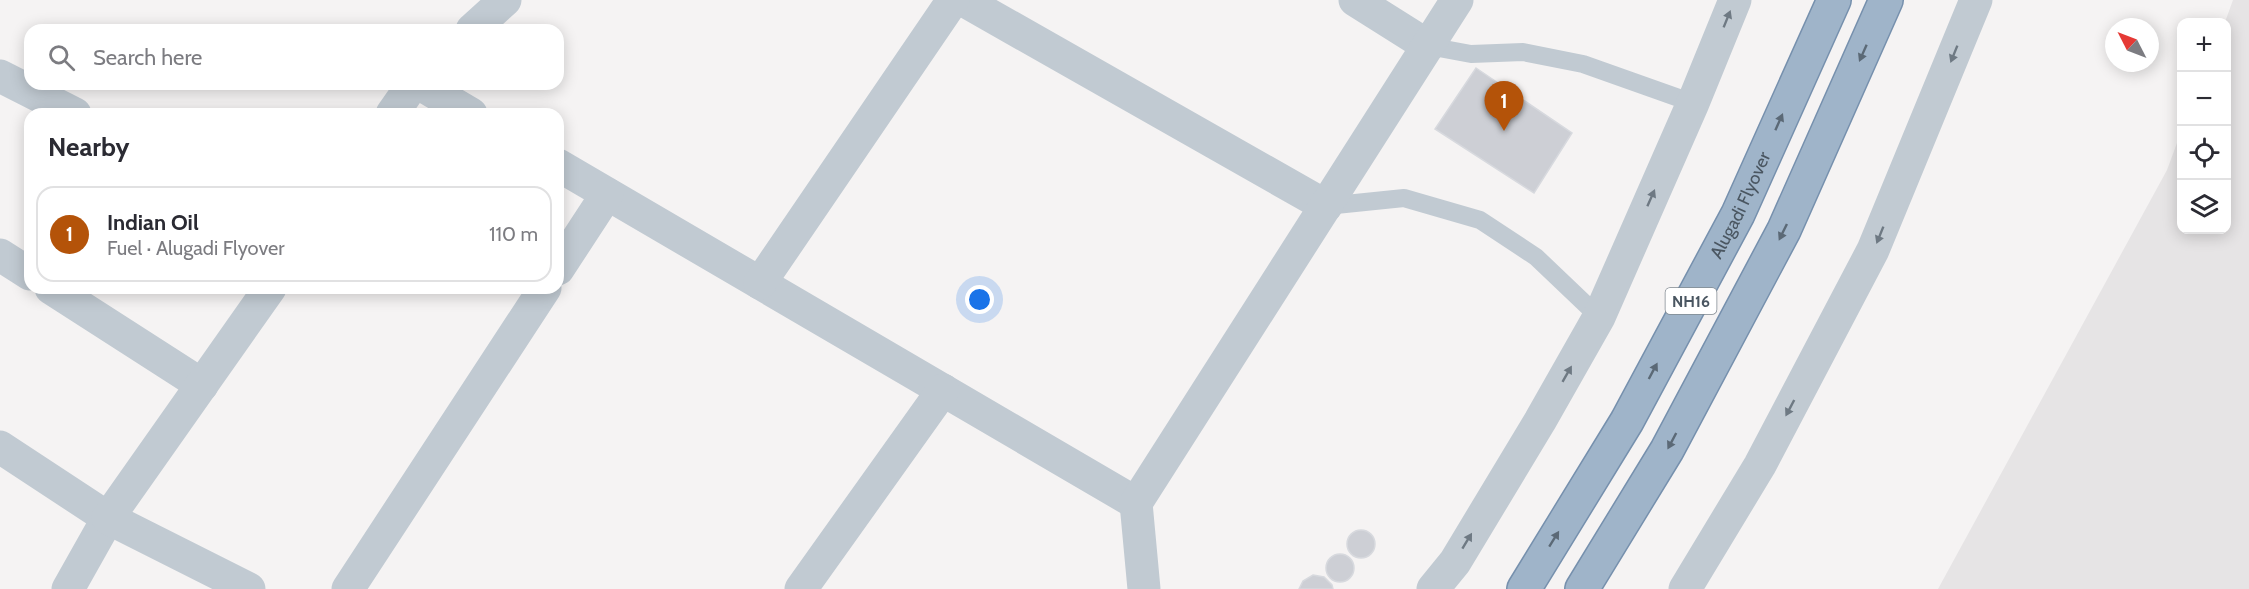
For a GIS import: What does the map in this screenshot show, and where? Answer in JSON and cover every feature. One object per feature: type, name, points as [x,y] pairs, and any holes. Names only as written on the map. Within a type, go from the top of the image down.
[{"type":"highway","name":"Alugadi Flyover","points":[[1524,589],[1627,421],[1738,214],[1834,0]]},
{"type":"highway","name":"NH16","points":[[1582,589],[1667,450],[1784,230],[1886,0]]},
{"type":"street","points":[[479,24],[505,0]]},
{"type":"street","points":[[760,283],[953,0]]},
{"type":"street","points":[[963,0],[1326,206]]},
{"type":"street","points":[[1355,0],[1428,46]]},
{"type":"street","points":[[1144,589],[1136,503],[1457,0]]},
{"type":"street","points":[[1433,589],[1467,542],[1540,422],[1599,317],[1693,103],[1735,0]]},
{"type":"street","points":[[1685,589],[1760,465],[1874,250],[1976,0]]},
{"type":"street","points":[[0,76],[24,88]]},
{"type":"street","points":[[28,90],[63,108]]},
{"type":"street","points":[[396,108],[409,90]]},
{"type":"street","points":[[430,90],[461,108]]},
{"type":"street","points":[[564,169],[1136,503]]},
{"type":"street","points":[[564,260],[607,194]]},
{"type":"street","points":[[0,255],[24,270]]},
{"type":"street","points":[[60,294],[202,385]]},
{"type":"street","points":[[68,589],[108,518],[266,294]]},
{"type":"street","points":[[348,589],[542,294]]},
{"type":"street","points":[[801,589],[943,390]]},
{"type":"street","points":[[0,447],[108,518],[249,589]]},
{"type":"lane","points":[[1428,46],[1471,54],[1523,52],[1583,64],[1693,103]]},
{"type":"lane","points":[[1326,206],[1404,198],[1480,220],[1536,257],[1599,317]]},
{"type":"shaded area","points":[[2233,0],[2249,0],[2249,589],[1938,589],[2167,170],[2177,143],[2177,234],[2231,234],[2231,18],[2226,18]]},
{"type":"building","points":[[1476,68],[1572,133],[1534,193],[1435,129]]},
{"type":"building","points":[[1361,530],[1371,534],[1375,544],[1371,554],[1361,558],[1351,554],[1347,544],[1351,534]]},
{"type":"building","points":[[1340,554],[1350,558],[1354,568],[1350,578],[1340,582],[1330,578],[1326,568],[1330,558]]},
{"type":"building","points":[[1313,575],[1324,577],[1333,589],[1299,589],[1303,581]]},
{"type":"place","name":"Indian Oil","points":[[1504,131]]}]
